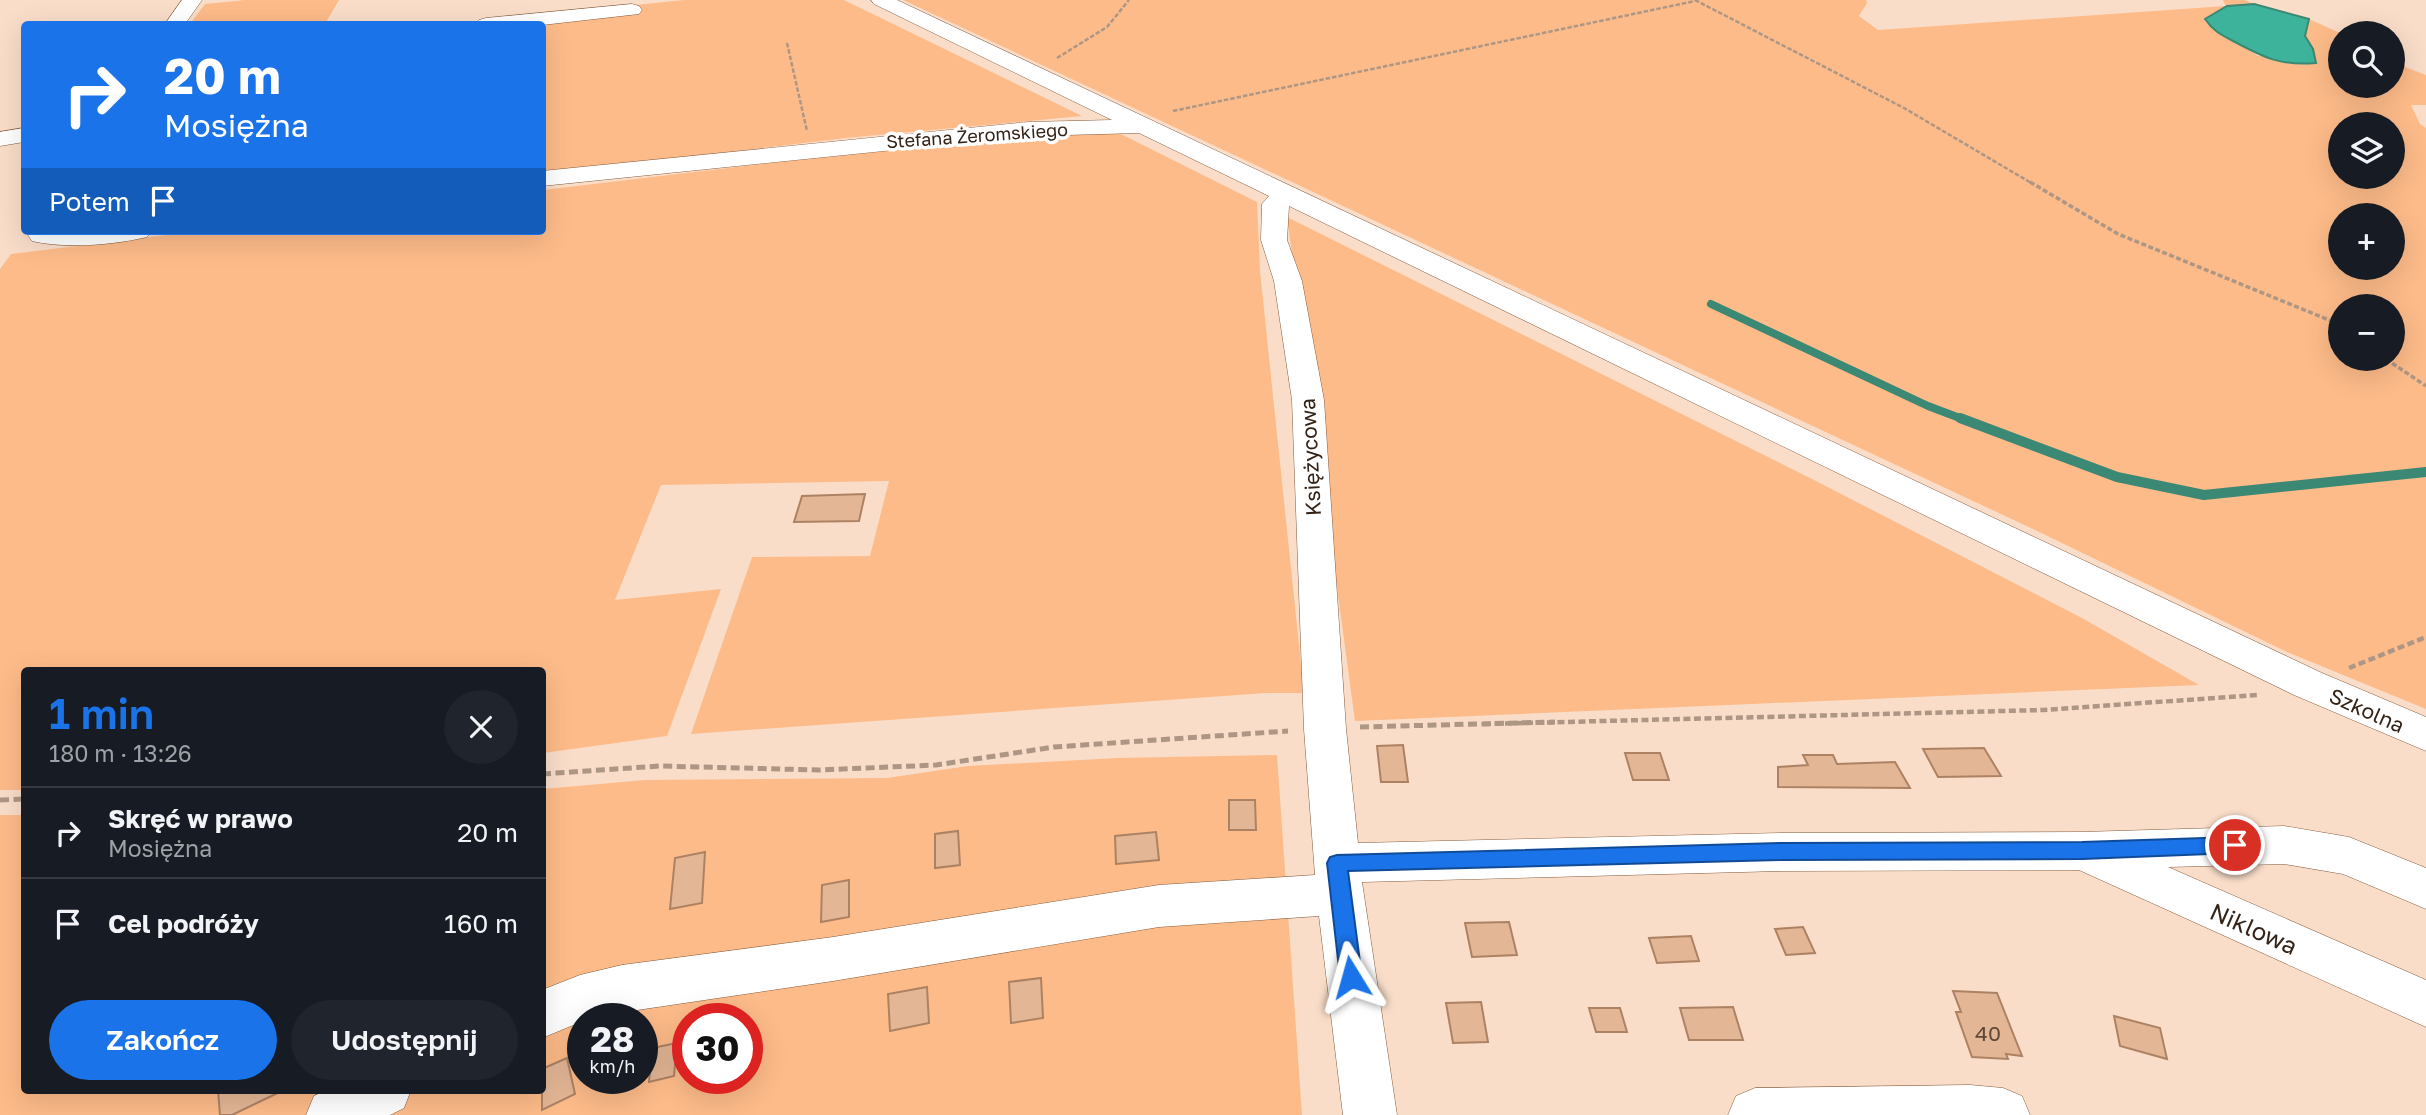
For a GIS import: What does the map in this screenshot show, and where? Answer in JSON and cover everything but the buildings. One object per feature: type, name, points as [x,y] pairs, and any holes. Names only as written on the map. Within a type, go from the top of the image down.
[{"type":"street","points":[[177,21],[192,0]]},
{"type":"street","name":"Szkolna","points":[[881,0],[1031,71],[1153,120],[1288,194],[2308,684],[2426,736]]},
{"type":"street","points":[[517,21],[632,10]]},
{"type":"street","name":"Stefana Żeromskiego","points":[[546,179],[811,149],[1153,120]]},
{"type":"street","points":[[0,139],[21,136]]},
{"type":"street","name":"Księżycowa","points":[[1288,194],[1275,204],[1274,240],[1287,281],[1308,400],[1325,729]]},
{"type":"street","points":[[41,235],[102,235]]},
{"type":"street","points":[[1325,729],[1339,878],[1370,1115]]},
{"type":"street","points":[[546,1013],[580,998],[622,988],[833,959],[1159,906],[1287,895],[1339,878],[1795,851],[2082,851],[2284,845],[2349,856],[2426,889]]},
{"type":"street","name":"Niklowa","points":[[2082,851],[2426,1004]]},
{"type":"street","points":[[333,1115],[377,1094]]},
{"type":"street","points":[[1755,1115],[1970,1111],[2003,1115]]},
{"type":"path","points":[[1031,71],[1107,27],[1129,0]]},
{"type":"path","points":[[1153,120],[1695,0],[1904,108],[2118,234],[2328,320]]},
{"type":"path","points":[[786,43],[811,149]]},
{"type":"path","points":[[2404,371],[2426,386]]},
{"type":"path","points":[[2308,684],[2426,637]]},
{"type":"path","points":[[546,774],[660,766],[819,770],[936,765],[1055,747],[1325,729],[2043,710],[2260,695]]},
{"type":"path","points":[[0,800],[21,799]]},
{"type":"shaded area","points":[[246,0],[339,0],[327,21],[192,21],[205,4]]},
{"type":"shaded area","points":[[684,0],[844,0],[1082,116],[846,138],[546,174],[546,21],[518,17]]},
{"type":"shaded area","points":[[903,0],[1866,0],[1867,3],[1859,16],[1878,30],[2226,6],[2223,0],[2245,0],[2254,4],[2227,6],[2205,19],[2258,56],[2313,49],[2305,36],[2309,19],[2328,28],[2328,98],[2405,98],[2405,67],[2426,75],[2426,105],[2411,105],[2420,124],[2426,128],[2426,709],[2287,652],[2035,530]]},
{"type":"shaded area","points":[[1067,133],[1121,134],[1257,202],[1260,271],[1304,693],[1266,693],[691,734],[752,557],[870,556],[889,481],[661,485],[615,600],[721,589],[667,736],[546,753],[546,667],[21,667],[21,790],[0,790],[0,269],[11,254],[166,235],[546,235],[546,190],[820,157]]},
{"type":"shaded area","points":[[1287,217],[1816,481],[2082,618],[2199,685],[1355,721]]},
{"type":"shaded area","points":[[1277,755],[1302,1115],[0,1115],[0,815],[21,815],[21,1094],[546,1094],[546,789],[645,780],[887,778],[968,766],[1118,758]]},
{"type":"water","points":[[2254,4],[2309,19],[2305,36],[2313,49],[2316,63],[2283,62],[2265,56],[2222,35],[2205,19],[2227,6]]},
{"type":"waterway","points":[[1711,304],[1928,406],[1965,420]]},
{"type":"waterway","points":[[1960,418],[2117,477],[2204,495],[2426,472]]},
{"type":"route","points":[[1351,977],[1337,863],[1904,850],[2082,851],[2235,845]]}]
